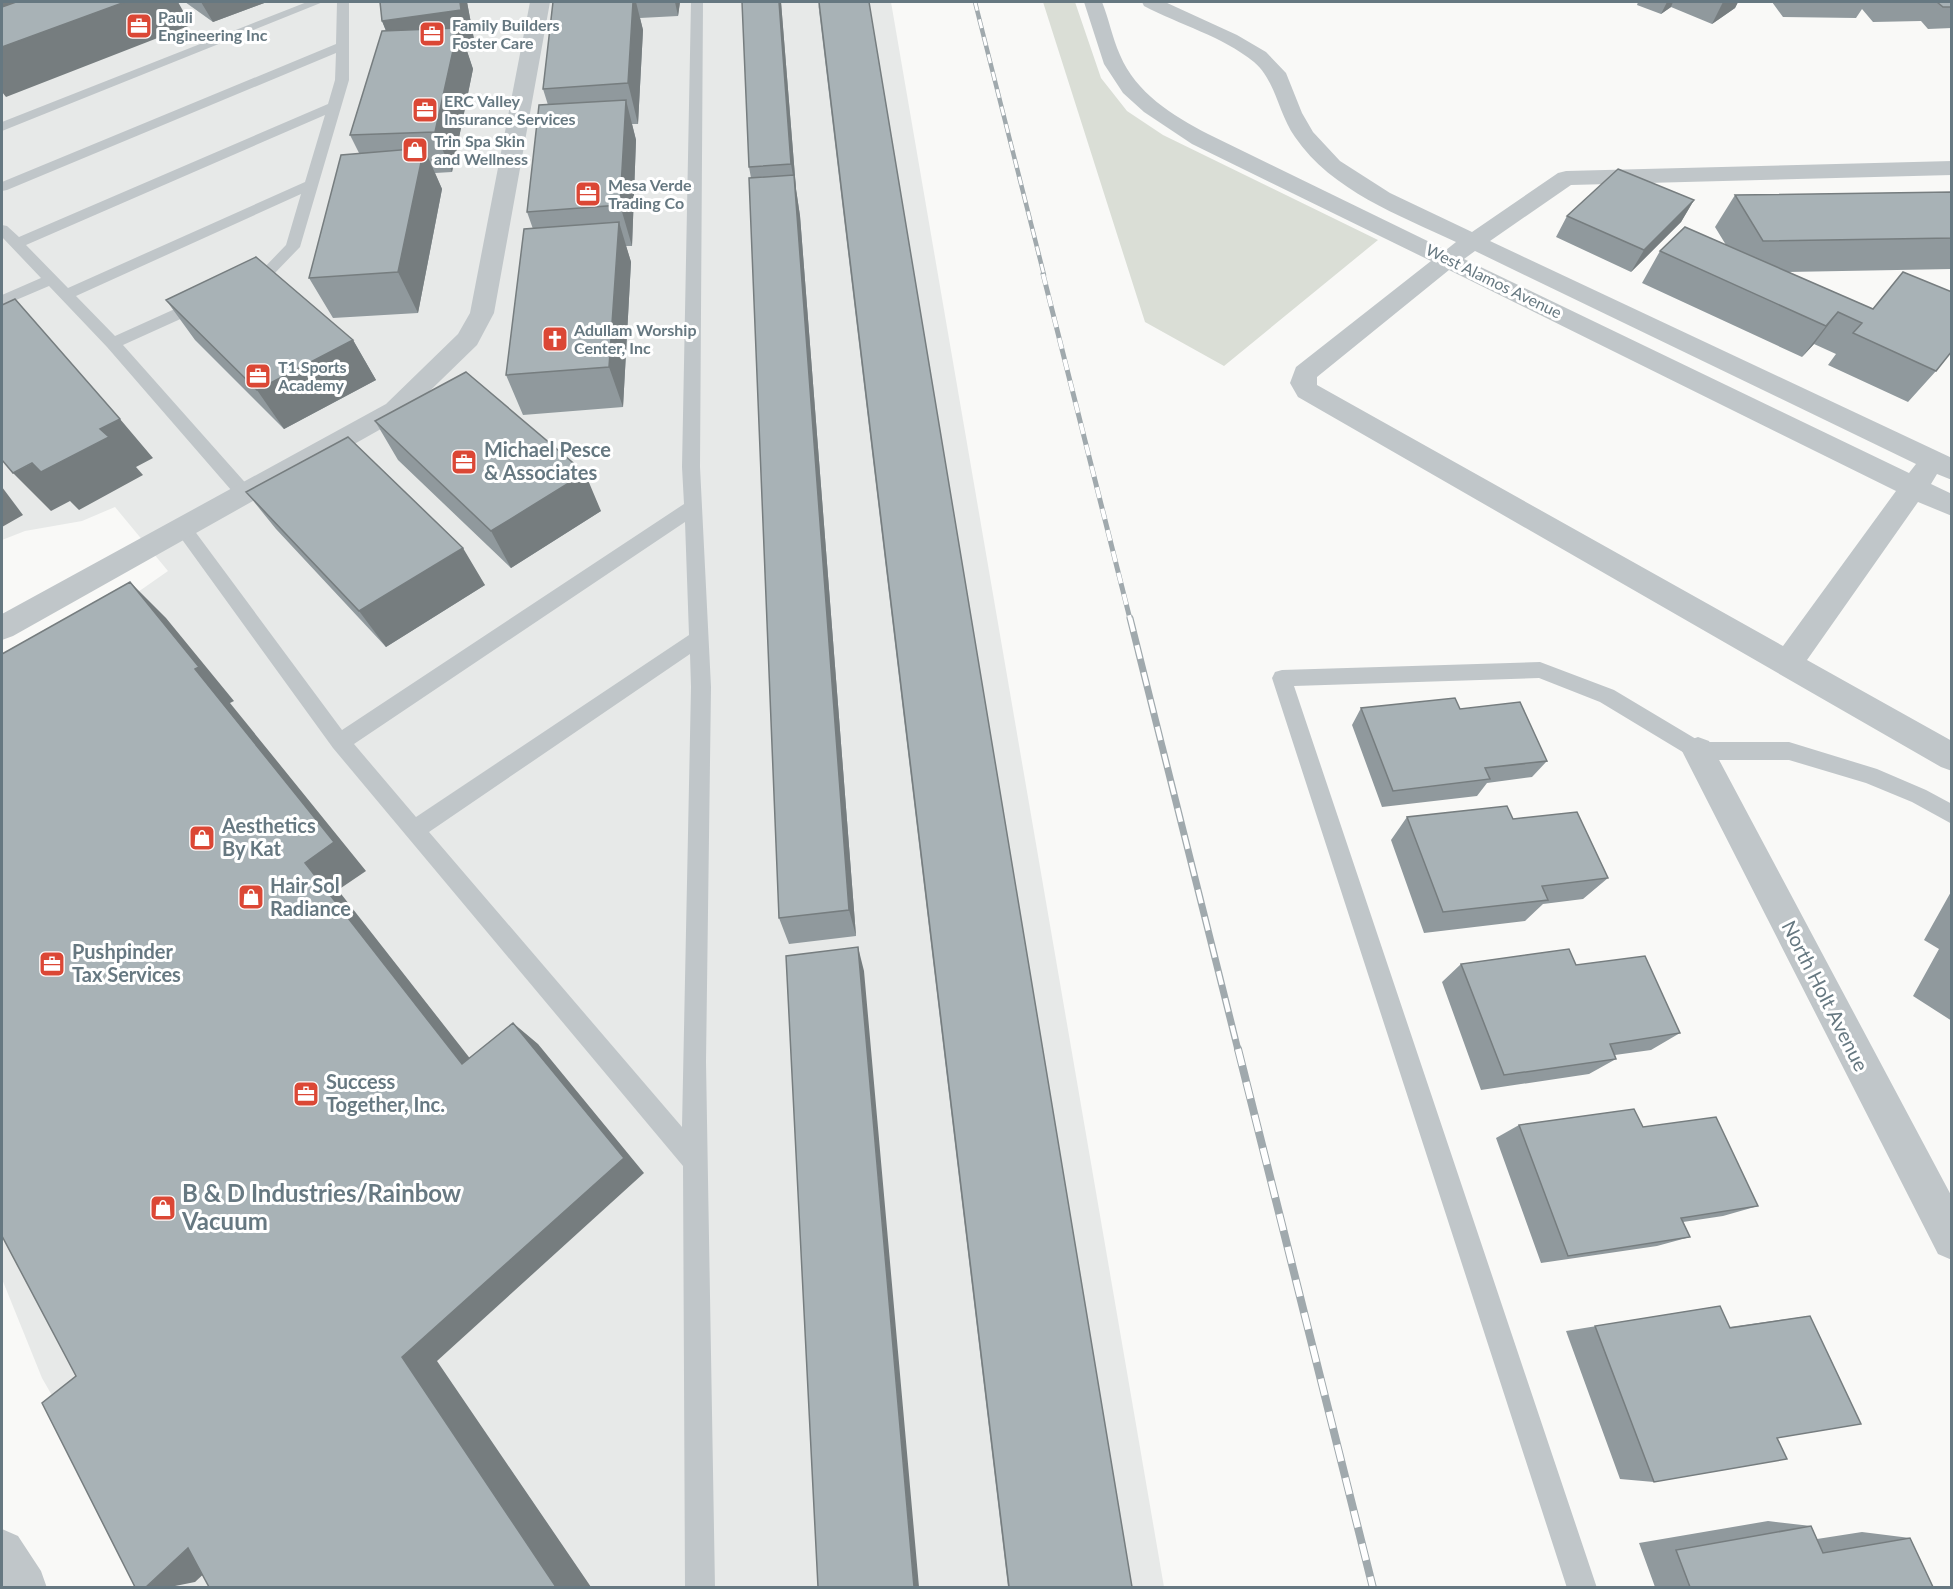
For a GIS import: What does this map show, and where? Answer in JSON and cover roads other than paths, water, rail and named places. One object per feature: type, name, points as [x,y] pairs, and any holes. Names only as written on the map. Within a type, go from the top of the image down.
[{"type":"street","points":[[2,628],[395,410],[468,339],[482,313],[540,2]]},
{"type":"street","name":"West Alamos Avenue","points":[[1093,2],[1113,62],[1123,80],[1145,105],[1200,139],[1952,506]]},
{"type":"street","name":"West Alamos Avenue","points":[[1151,2],[1236,42],[1271,67],[1284,87],[1294,118],[1316,153],[1346,177],[1382,198],[1942,465]]},
{"type":"street","points":[[1270,172],[1316,153]]},
{"type":"street","points":[[1952,168],[1566,178],[1448,259],[1305,373],[1303,383],[1307,391],[1952,757]]},
{"type":"street","points":[[1787,664],[1914,487],[1942,465]]},
{"type":"street","name":"North Holt Avenue","points":[[1698,751],[1952,1240]]},
{"type":"street","points":[[2,1552],[24,1587]]},
{"type":"lane","points":[[2,127],[316,2]]},
{"type":"lane","points":[[230,290],[267,273],[293,248],[342,80],[343,2]]},
{"type":"lane","points":[[698,2],[691,467],[701,687],[694,1062],[700,1587]]},
{"type":"lane","points":[[2,187],[342,46]]},
{"type":"lane","points":[[16,244],[334,106]]},
{"type":"lane","points":[[66,295],[312,184]]},
{"type":"lane","points":[[2,229],[113,343],[244,493]]},
{"type":"lane","points":[[2,301],[51,279]]},
{"type":"lane","points":[[113,343],[212,298]]},
{"type":"lane","points":[[340,742],[693,507]]},
{"type":"lane","points":[[182,527],[340,742],[694,1161]]},
{"type":"lane","points":[[414,830],[699,638]]},
{"type":"lane","points":[[1582,1587],[1282,678],[1540,670],[1607,696],[1698,751],[1789,751],[1870,775],[1919,796],[1952,815]]},
{"type":"railway","points":[[975,2],[1044,275]]},
{"type":"railway","points":[[1043,274],[1130,619]]},
{"type":"railway","points":[[1130,618],[1238,1050]]},
{"type":"railway","points":[[1238,1049],[1373,1588]]},
{"type":"place","name":"Pauli Engineering Inc","points":[[139,26]]},
{"type":"place","name":"Family Builders Foster Care","points":[[432,34]]},
{"type":"place","name":"ERC Valley Insurance Services","points":[[425,110]]},
{"type":"place","name":"Trin Spa Skin and Wellness","points":[[415,150]]},
{"type":"place","name":"Mesa Verde Trading Co","points":[[588,194]]},
{"type":"place","name":"Adullam Worship Center, Inc","points":[[555,339]]},
{"type":"place","name":"T1 Sports Academy","points":[[258,376]]},
{"type":"place","name":"Michael Pesce & Associates","points":[[464,462]]},
{"type":"place","name":"Aesthetics By Kat","points":[[202,838]]},
{"type":"place","name":"Hair Sol Radiance","points":[[251,897]]},
{"type":"place","name":"Pushpinder Tax Services","points":[[52,964]]},
{"type":"place","name":"Success Together, Inc.","points":[[306,1094]]},
{"type":"place","name":"B & D Industries/Rainbow Vacuum","points":[[163,1208]]}]
